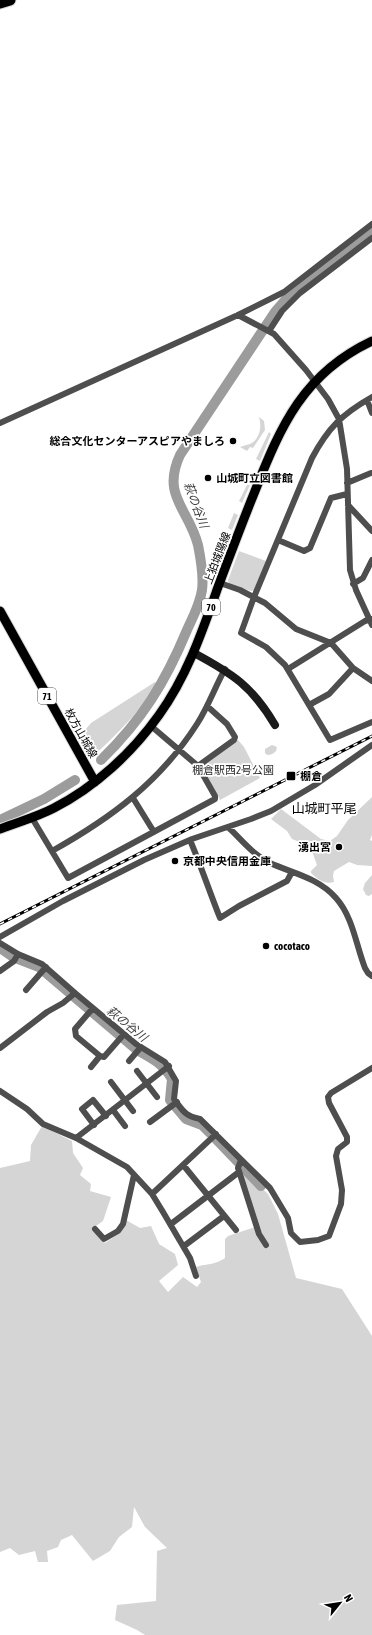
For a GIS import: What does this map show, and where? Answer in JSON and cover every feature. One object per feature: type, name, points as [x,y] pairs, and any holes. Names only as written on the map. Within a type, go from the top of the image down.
[{"type":"highway","points":[[0,3],[10,0]]},
{"type":"main road","name":"上狛城陽線","points":[[0,829],[55,808],[95,782],[118,762],[151,726],[171,697],[194,653],[276,439],[289,416],[301,397],[315,382],[340,360],[372,341]]},
{"type":"main road","name":"枚方山城線","points":[[0,611],[95,782]]},
{"type":"street","points":[[0,423],[238,315],[289,289],[372,224]]},
{"type":"street","points":[[268,331],[282,311],[296,297],[372,238]]},
{"type":"street","points":[[238,315],[274,334],[315,382],[328,399],[339,419],[345,450],[350,570],[353,584],[371,622],[365,622],[288,669]]},
{"type":"street","points":[[372,414],[369,399],[339,419],[321,442],[312,458],[240,633],[266,647],[288,669],[330,740],[372,722]]},
{"type":"street","points":[[347,483],[371,473]]},
{"type":"street","points":[[278,540],[304,551],[310,548],[331,498],[347,494]]},
{"type":"street","points":[[348,505],[372,531]]},
{"type":"street","points":[[353,584],[363,578],[372,560]]},
{"type":"street","points":[[220,583],[265,603],[296,629],[331,643],[353,668],[372,681]]},
{"type":"street","points":[[194,653],[224,669],[244,684],[255,696],[276,725]]},
{"type":"street","points":[[309,705],[328,694],[353,668]]},
{"type":"street","points":[[52,851],[98,823],[133,798],[164,766],[197,723],[207,706],[224,669]]},
{"type":"street","points":[[198,766],[234,740],[235,737],[227,724],[207,706]]},
{"type":"street","points":[[32,818],[68,878],[215,799],[215,796],[198,766],[151,726]]},
{"type":"street","points":[[0,936],[72,896],[144,860],[190,840],[251,819],[279,806],[315,785],[372,745]]},
{"type":"street","points":[[133,798],[154,832]]},
{"type":"street","points":[[228,827],[259,856],[270,863],[318,883],[337,899],[350,924],[365,968],[368,974],[372,976]]},
{"type":"street","points":[[190,840],[209,894],[220,918],[239,906],[287,881],[292,872]]},
{"type":"street","points":[[0,943],[17,957],[35,960],[73,995],[122,1036],[140,1050],[158,1056],[176,1080],[174,1099],[175,1104],[189,1117],[200,1119],[216,1134],[240,1165],[270,1188],[288,1218],[291,1233],[294,1238],[300,1242],[318,1240],[329,1236],[341,1204],[342,1190],[336,1156],[338,1149],[347,1142],[347,1137],[328,1097],[331,1093],[372,1068]]},
{"type":"street","points":[[0,971],[17,957]]},
{"type":"street","points":[[26,990],[44,969]]},
{"type":"street","points":[[0,1048],[47,1012],[63,1003],[73,995]]},
{"type":"street","points":[[91,1010],[75,1029],[76,1036],[100,1056],[104,1057],[122,1036]]},
{"type":"street","points":[[129,1061],[140,1050]]},
{"type":"street","points":[[91,1067],[100,1056]]},
{"type":"street","points":[[76,1138],[167,1068]]},
{"type":"street","points":[[137,1071],[157,1097]]},
{"type":"street","points":[[111,1082],[133,1111]]},
{"type":"street","points":[[0,1091],[27,1109],[43,1124],[76,1138],[128,1167],[152,1194],[171,1224],[190,1258],[196,1276]]},
{"type":"street","points":[[94,1125],[82,1109],[94,1100],[106,1116]]},
{"type":"street","points":[[150,1122],[175,1104]]},
{"type":"street","points":[[113,1110],[125,1126]]},
{"type":"street","points":[[152,1194],[184,1166],[216,1134]]},
{"type":"street","points":[[171,1224],[209,1196],[240,1165]]},
{"type":"street","points":[[240,1165],[259,1234],[266,1245]]},
{"type":"street","points":[[184,1166],[236,1230]]},
{"type":"street","points":[[95,1229],[104,1239],[118,1231],[123,1224],[134,1174]]},
{"type":"street","points":[[184,1246],[224,1216]]},
{"type":"green space","points":[[259,417],[264,421],[265,430],[253,448],[250,447],[247,451],[240,447],[250,444],[258,436],[260,429]]},
{"type":"green space","points":[[269,432],[271,434],[260,461],[256,459]]},
{"type":"green space","points":[[247,485],[250,485],[242,503],[239,501]]},
{"type":"green space","points":[[234,513],[238,515],[232,530],[228,528]]},
{"type":"green space","points":[[239,551],[266,561],[254,590],[251,591],[229,584],[228,580]]},
{"type":"green space","points":[[155,682],[159,685],[143,705],[118,733],[90,759],[79,737],[91,723]]},
{"type":"green space","name":"棚倉駅西2号公園","points":[[238,740],[244,747],[260,778],[220,800],[203,769],[204,765]]},
{"type":"green space","points":[[272,745],[277,747],[276,751],[270,755],[266,754],[265,749]]},
{"type":"green space","name":"湧出宮","points":[[372,797],[372,835],[370,840],[372,841],[372,866],[357,865],[349,862],[334,871],[334,882],[331,883],[324,882],[311,873],[317,865],[313,854],[302,843],[292,839],[287,831],[271,819],[281,809],[321,839],[330,841],[337,836],[348,820]]},
{"type":"green space","points":[[372,875],[372,894],[369,896],[366,895],[363,889],[365,883]]},
{"type":"green space","points":[[42,1126],[72,1141],[73,1153],[83,1168],[80,1175],[91,1184],[90,1191],[111,1197],[103,1221],[93,1228],[105,1243],[120,1233],[126,1220],[140,1228],[151,1226],[159,1244],[175,1254],[178,1265],[159,1281],[168,1292],[183,1277],[197,1287],[201,1282],[196,1267],[221,1261],[225,1258],[225,1239],[228,1236],[258,1226],[243,1176],[246,1173],[268,1194],[278,1214],[296,1278],[342,1289],[372,1336],[372,1635],[145,1635],[115,1620],[117,1605],[156,1601],[157,1551],[167,1548],[145,1527],[134,1507],[132,1527],[119,1537],[110,1551],[93,1561],[72,1535],[61,1540],[58,1547],[47,1551],[48,1562],[38,1562],[35,1551],[19,1555],[10,1548],[0,1552],[0,1168],[30,1161],[31,1145]]},
{"type":"waterway","name":"萩の谷川","points":[[101,760],[129,730],[161,684],[179,649],[200,600],[203,585],[198,545],[194,532],[178,502],[175,492],[175,469],[180,455],[275,312],[287,298],[372,231]]},
{"type":"waterway","name":"萩の谷川","points":[[0,820],[44,799],[75,780]]},
{"type":"waterway","name":"萩の谷川","points":[[0,948],[13,957],[39,967],[137,1050],[161,1065],[172,1079],[170,1100],[186,1119],[202,1125],[210,1133]]},
{"type":"waterway","name":"萩の谷川","points":[[216,1139],[261,1186]]},
{"type":"railway","points":[[0,924],[372,736]]},
{"type":"place","name":"総合文化センターアスピアやましろ","points":[[233,441]]},
{"type":"place","name":"山城町立図書館","points":[[208,478]]},
{"type":"place","name":"棚倉","points":[[291,776]]},
{"type":"place","name":"湧出宮","points":[[339,847]]},
{"type":"place","name":"京都中央信用金庫","points":[[175,861]]},
{"type":"place","name":"cocotaco","points":[[266,946]]},
{"type":"district","name":"山城町平尾","points":[[324,808]]}]
